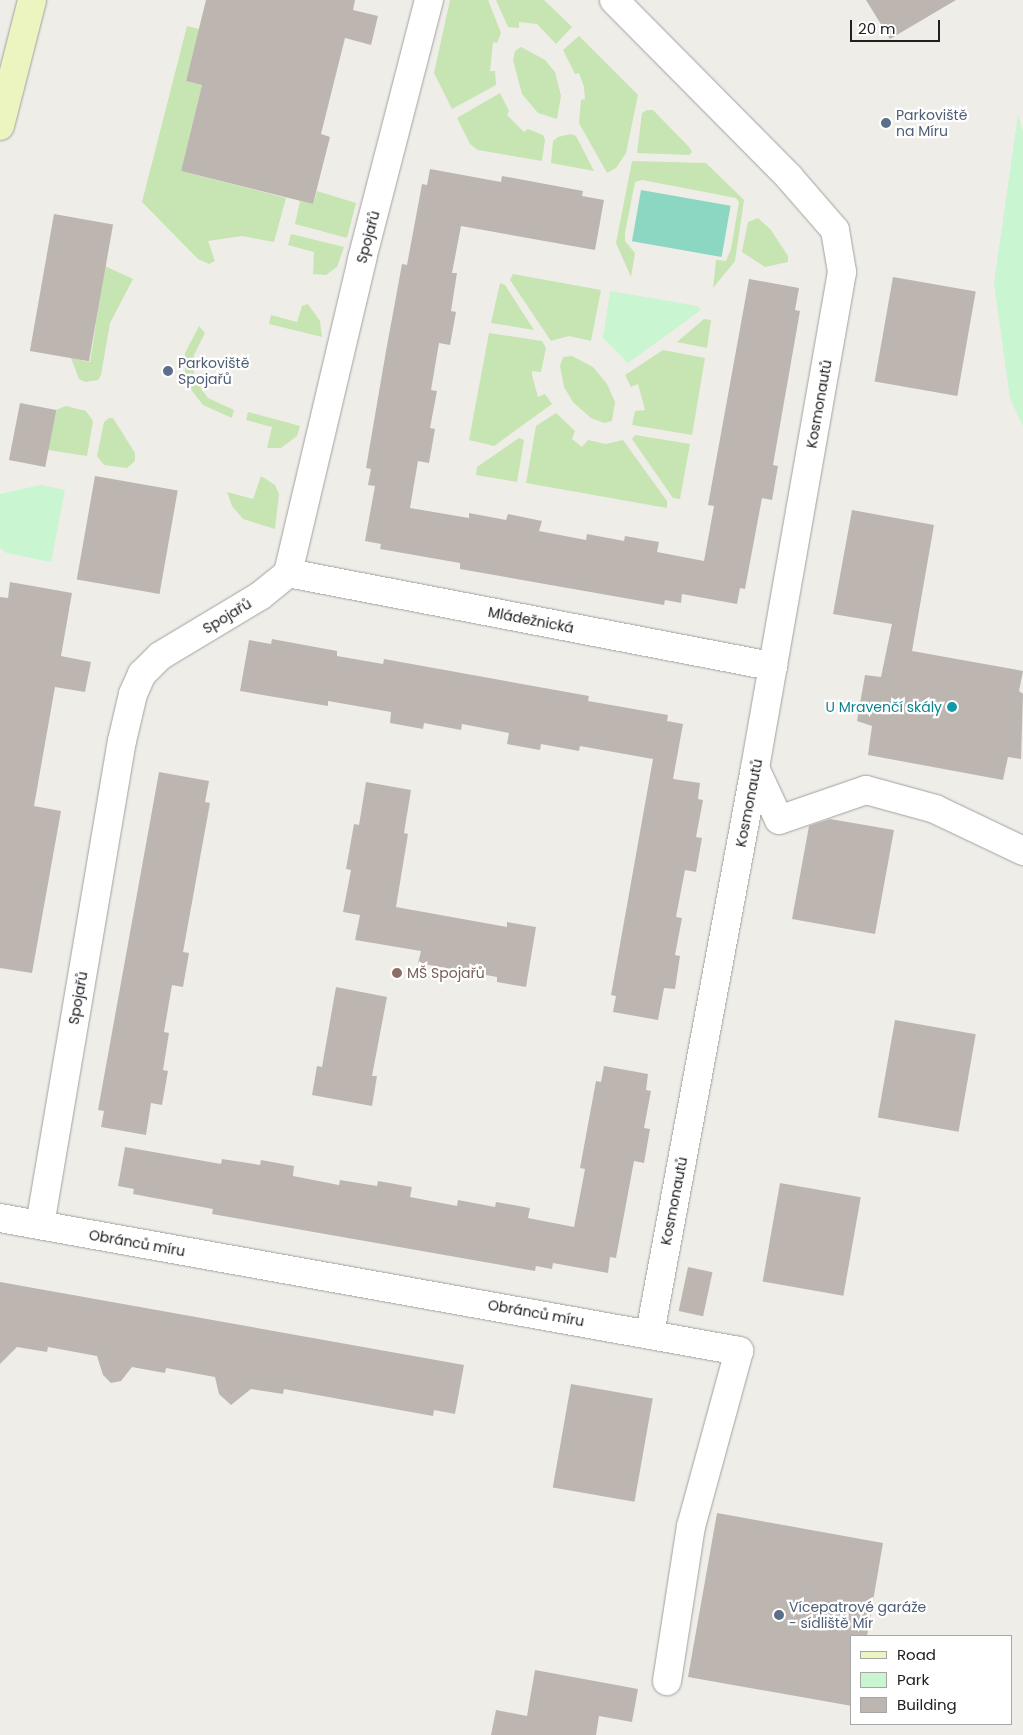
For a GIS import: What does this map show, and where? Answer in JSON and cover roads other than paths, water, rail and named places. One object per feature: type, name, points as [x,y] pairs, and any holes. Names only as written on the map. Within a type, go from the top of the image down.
[{"type":"main road","points":[[0,126],[32,0]]},
{"type":"street","name":"Spojařů","points":[[40,1225],[112,799],[133,694],[142,674],[160,656],[260,596],[288,574],[362,260],[429,0]]},
{"type":"street","name":"Kosmonautů","points":[[614,0],[789,177],[835,230],[842,272],[755,768],[650,1333]]},
{"type":"street","name":"Mládežnická","points":[[288,574],[773,666]]},
{"type":"street","points":[[755,768],[779,820],[866,790],[935,809],[1023,851]]},
{"type":"street","name":"Obránců míru","points":[[0,1218],[650,1333],[740,1352],[691,1526],[667,1681]]},
{"type":"place","name":"Parkoviště na Míru","points":[[886,123]]},
{"type":"place","name":"Parkoviště Spojařů","points":[[168,371]]},
{"type":"place","name":"U Mravenčí skály","points":[[952,707]]},
{"type":"place","name":"MŠ Spojařů","points":[[397,973]]},
{"type":"place","name":"Vícepatrové garáže - sídliště Mír","points":[[779,1615]]}]
